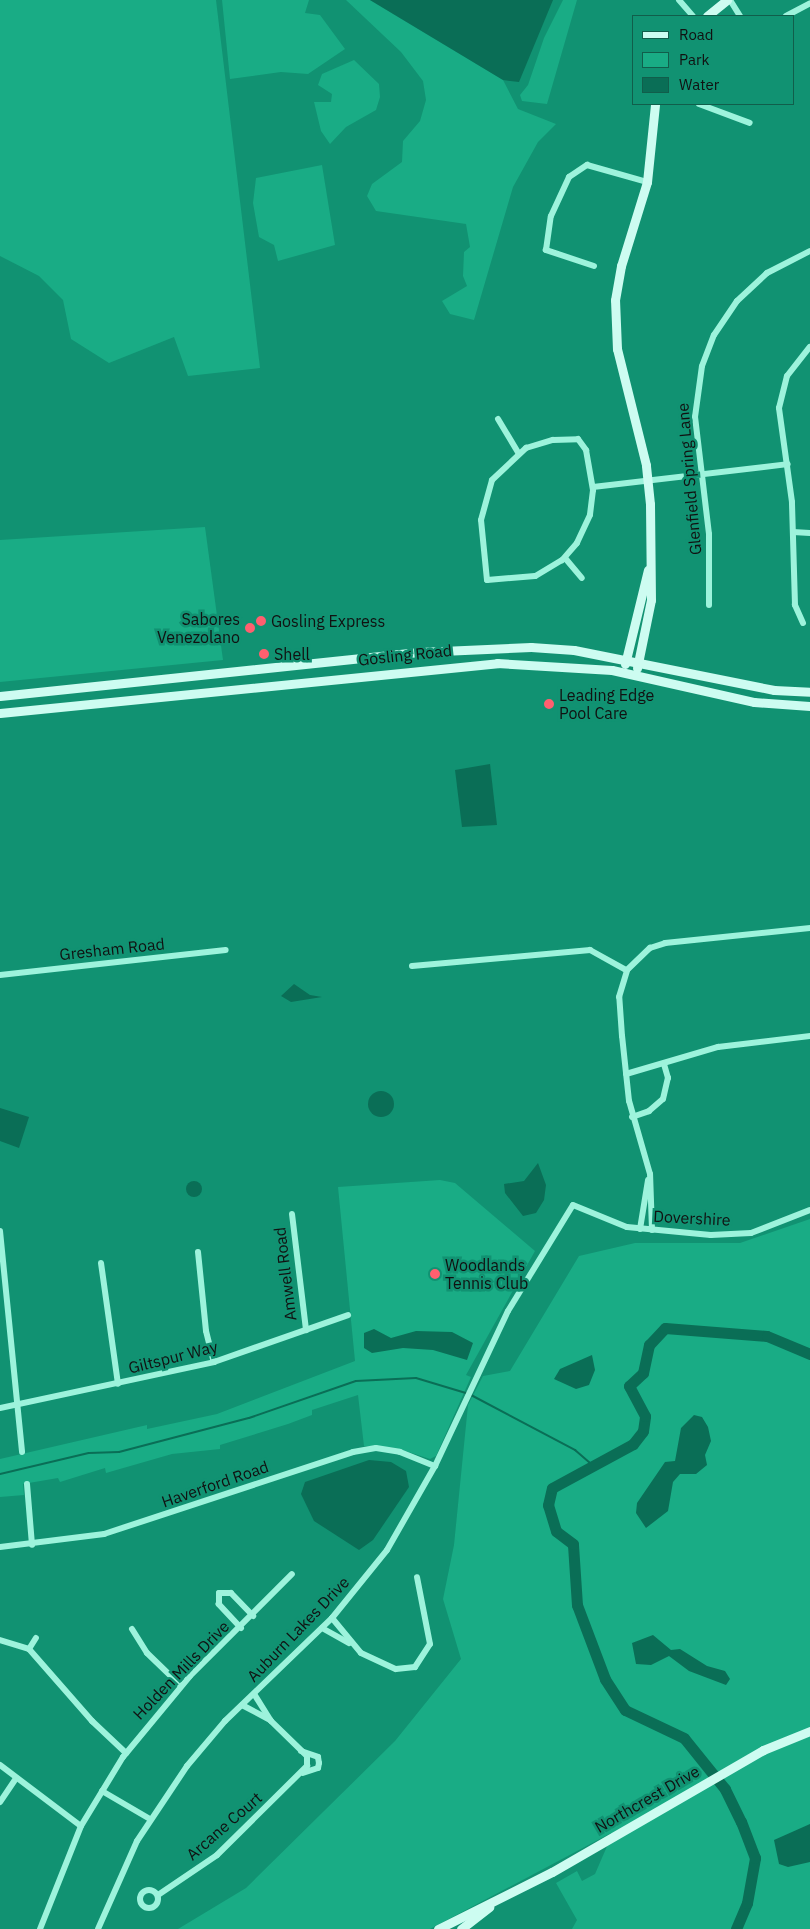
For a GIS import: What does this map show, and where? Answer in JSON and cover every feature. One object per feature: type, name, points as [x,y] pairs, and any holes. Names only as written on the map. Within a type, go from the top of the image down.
[{"type":"main road","points":[[708,15],[729,0]]},
{"type":"main road","points":[[635,675],[651,600],[648,480],[617,349],[615,316],[621,266],[647,182],[655,105]]},
{"type":"main road","points":[[624,672],[650,560]]},
{"type":"main road","name":"Gosling Road","points":[[0,696],[477,647],[574,650],[638,662],[715,680],[810,692]]},
{"type":"main road","name":"Gosling Road","points":[[0,713],[456,665],[548,664],[624,672],[754,702],[810,706]]},
{"type":"main road","name":"Northcrest Drive","points":[[438,1929],[501,1898],[736,1764],[810,1731]]},
{"type":"main road","name":"Northcrest Drive","points":[[461,1929],[501,1898]]},
{"type":"street","points":[[679,0],[692,15]]},
{"type":"street","points":[[729,0],[739,15]]},
{"type":"street","points":[[788,15],[810,3]]},
{"type":"street","points":[[702,105],[750,123]]},
{"type":"street","points":[[594,266],[546,250],[552,216],[569,176],[587,165],[647,182]]},
{"type":"street","name":"Glenfield Spring Lane","points":[[709,605],[709,534],[696,393],[714,335],[755,282],[810,252]]},
{"type":"street","points":[[803,623],[795,605],[793,532],[788,464],[780,402],[790,372],[810,347]]},
{"type":"street","points":[[498,419],[518,452]]},
{"type":"street","points":[[578,439],[586,450],[592,487],[587,525],[565,558],[535,576],[487,580],[481,520],[484,500],[496,473],[518,452],[547,441],[578,439]]},
{"type":"street","points":[[592,487],[788,464]]},
{"type":"street","points":[[793,532],[810,533]]},
{"type":"street","points":[[565,558],[582,578]]},
{"type":"street","points":[[652,1230],[650,1174],[632,1117],[626,1074],[619,997],[626,970],[650,948],[665,943],[810,928]]},
{"type":"street","name":"Gresham Road","points":[[0,975],[226,950]]},
{"type":"street","points":[[412,966],[590,950],[626,970]]},
{"type":"street","points":[[626,1074],[718,1047],[810,1036]]},
{"type":"street","points":[[632,1117],[649,1111],[663,1099],[668,1078],[664,1064]]},
{"type":"street","points":[[640,1229],[650,1174]]},
{"type":"street","name":"Dovershire","points":[[573,1205],[640,1229],[711,1235],[751,1233],[810,1210]]},
{"type":"street","name":"Auburn Lakes Drive","points":[[98,1929],[150,1819],[201,1748],[242,1705],[332,1618],[387,1550],[435,1466],[508,1311],[573,1205]]},
{"type":"street","name":"Amwell Road","points":[[292,1214],[306,1330]]},
{"type":"street","points":[[0,1231],[22,1452]]},
{"type":"street","points":[[198,1252],[206,1331],[214,1362]]},
{"type":"street","points":[[101,1263],[118,1384]]},
{"type":"street","name":"Giltspur Way","points":[[0,1408],[214,1362],[348,1315]]},
{"type":"street","name":"Haverford Road","points":[[0,1547],[32,1545],[104,1534],[151,1521],[352,1452],[392,1451],[435,1466]]},
{"type":"street","points":[[27,1484],[32,1545]]},
{"type":"street","name":"Holden Mills Drive","points":[[40,1929],[81,1826],[126,1753],[181,1686],[253,1616],[292,1574]]},
{"type":"street","points":[[322,1628],[339,1634],[350,1643],[396,1669],[409,1669],[422,1661],[430,1644],[417,1577]]},
{"type":"street","points":[[241,1628],[219,1604],[219,1593],[231,1593],[253,1616]]},
{"type":"street","points":[[332,1618],[339,1634]]},
{"type":"street","points":[[132,1629],[147,1654],[181,1686]]},
{"type":"street","points":[[29,1649],[36,1638]]},
{"type":"street","points":[[0,1640],[29,1649],[92,1721],[126,1753]]},
{"type":"street","name":"Arcane Court","points":[[158,1895],[217,1855],[303,1773],[318,1768],[318,1757],[301,1751],[271,1721],[254,1694]]},
{"type":"street","name":"Arcane Court","points":[[242,1705],[271,1721]]},
{"type":"street","points":[[257,1712],[262,1707]]},
{"type":"street","points":[[301,1751],[307,1761],[303,1773]]},
{"type":"street","points":[[0,1765],[81,1826]]},
{"type":"street","points":[[0,1802],[16,1778]]},
{"type":"street","points":[[102,1791],[150,1819]]},
{"type":"green space","points":[[0,0],[216,0],[260,368],[188,376],[174,337],[109,363],[71,339],[63,300],[39,276],[0,256]]},
{"type":"green space","points":[[222,0],[309,0],[305,13],[320,15],[345,49],[308,74],[281,72],[230,79]]},
{"type":"green space","points":[[346,0],[370,0],[503,80],[518,109],[556,124],[538,142],[513,187],[474,320],[450,314],[442,301],[467,286],[463,276],[464,252],[470,247],[466,224],[376,211],[367,196],[372,184],[402,162],[403,141],[420,121],[426,100],[423,81],[401,52]]},
{"type":"green space","points":[[563,0],[577,0],[547,104],[522,101],[520,95],[528,85],[544,38]]},
{"type":"green space","points":[[354,60],[379,84],[380,97],[376,110],[346,127],[330,144],[321,131],[314,102],[331,102],[332,94],[318,85],[322,74]]},
{"type":"green space","points":[[322,165],[335,245],[278,261],[274,245],[259,237],[253,203],[256,178]]},
{"type":"green space","points":[[205,527],[223,660],[0,682],[0,540]]},
{"type":"green space","points":[[440,1180],[455,1183],[535,1251],[466,1375],[471,1377],[436,1456],[430,1459],[396,1448],[364,1446],[358,1395],[312,1410],[312,1415],[288,1424],[220,1445],[220,1449],[172,1454],[106,1473],[105,1468],[60,1482],[58,1478],[23,1484],[24,1495],[0,1497],[0,1459],[147,1425],[147,1429],[217,1414],[355,1361],[338,1187]]},
{"type":"green space","points":[[810,1219],[810,1929],[572,1929],[577,1920],[556,1883],[577,1871],[582,1881],[595,1874],[608,1844],[615,1840],[611,1833],[430,1929],[178,1929],[246,1888],[395,1741],[461,1659],[443,1599],[454,1545],[468,1405],[483,1376],[510,1371],[579,1256],[635,1243],[740,1243]]},
{"type":"water","points":[[370,0],[553,0],[519,82],[503,80]]},
{"type":"water","points":[[490,764],[497,825],[462,827],[455,770]]},
{"type":"water","points":[[294,984],[310,995],[322,997],[291,1002],[281,996]]},
{"type":"water","points":[[381,1091],[390,1095],[394,1104],[390,1113],[381,1117],[372,1113],[368,1104],[372,1095]]},
{"type":"water","points":[[0,1108],[29,1117],[19,1148],[0,1141]]},
{"type":"water","points":[[538,1163],[546,1185],[544,1200],[536,1213],[523,1216],[505,1193],[504,1184],[524,1181]]},
{"type":"water","points":[[194,1181],[202,1189],[194,1197],[186,1189]]},
{"type":"water","points":[[374,1329],[391,1338],[416,1331],[452,1332],[473,1343],[467,1360],[433,1350],[403,1348],[372,1353],[364,1348],[364,1333]]},
{"type":"water","points":[[592,1355],[595,1370],[589,1385],[576,1389],[554,1379],[560,1369]]},
{"type":"water","points":[[694,1415],[702,1417],[708,1427],[711,1441],[705,1455],[707,1465],[696,1474],[680,1474],[673,1482],[668,1511],[646,1528],[636,1513],[637,1503],[665,1462],[675,1461],[681,1428]]},
{"type":"water","points":[[369,1460],[391,1462],[406,1471],[409,1487],[373,1540],[359,1550],[314,1521],[301,1494],[305,1482]]},
{"type":"water","points":[[653,1635],[671,1650],[680,1649],[707,1666],[725,1671],[730,1679],[726,1685],[689,1671],[669,1656],[651,1665],[636,1664],[632,1643]]},
{"type":"water","points":[[810,1824],[810,1862],[788,1867],[779,1864],[774,1840]]},
{"type":"waterway","points":[[736,1929],[747,1903],[755,1858],[741,1822],[725,1789],[684,1738],[625,1710],[605,1679],[577,1605],[573,1544],[556,1531],[548,1505],[552,1488],[633,1444],[643,1431],[645,1416],[629,1386],[643,1373],[649,1345],[665,1328],[767,1336],[810,1354]]},
{"type":"waterway","points":[[0,1474],[89,1453],[119,1452],[249,1418],[356,1381],[416,1378],[466,1393]]},
{"type":"waterway","points":[[471,1395],[575,1450],[592,1465]]},
{"type":"place","name":"Gosling Express","points":[[261,621]]},
{"type":"place","name":"Sabores Venezolano","points":[[250,628]]},
{"type":"place","name":"Shell","points":[[264,654]]},
{"type":"place","name":"Leading Edge Pool Care","points":[[549,704]]},
{"type":"place","name":"Woodlands Tennis Club","points":[[435,1274]]}]
